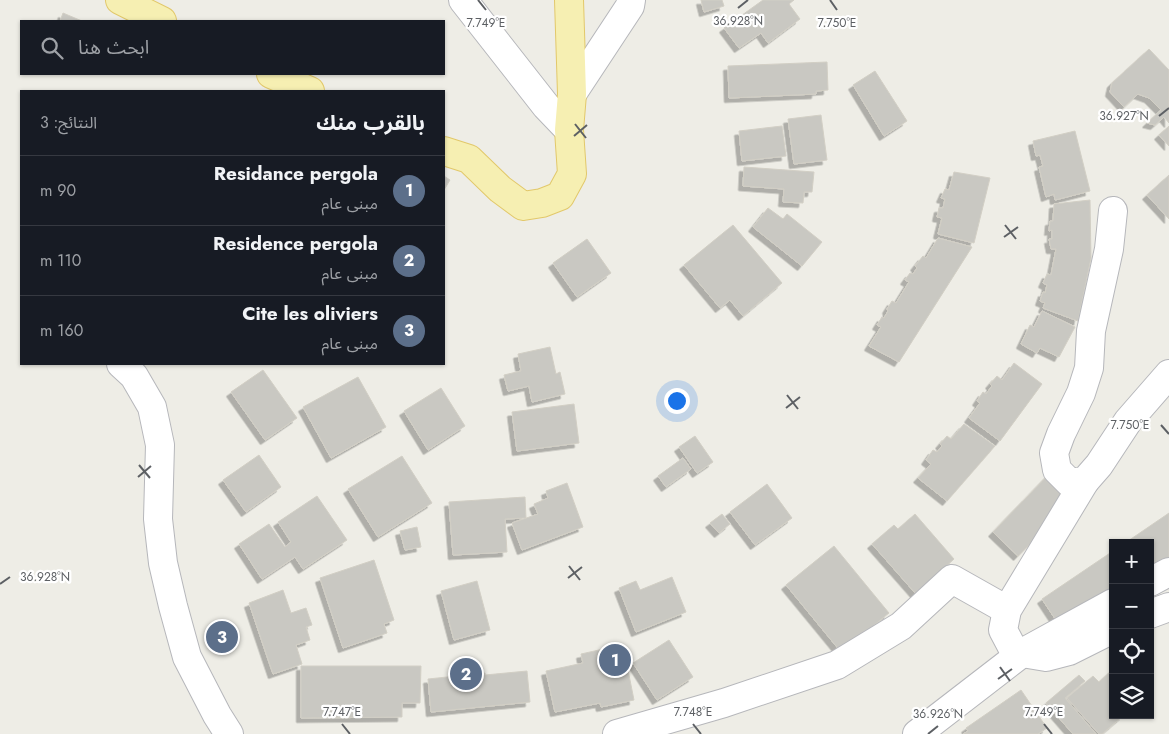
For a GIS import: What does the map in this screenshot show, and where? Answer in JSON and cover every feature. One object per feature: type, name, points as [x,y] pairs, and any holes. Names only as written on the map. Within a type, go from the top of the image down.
[{"type":"main road","points":[[120,0],[160,20]]},
{"type":"main road","points":[[445,151],[469,159],[500,190],[523,206],[542,203],[560,196],[572,174],[569,130],[572,94],[569,0]]},
{"type":"main road","points":[[273,75],[308,90]]},
{"type":"street","points":[[463,0],[546,106],[569,130]]},
{"type":"street","points":[[572,94],[630,6],[631,0]]},
{"type":"street","points":[[1085,481],[1070,482],[1057,470],[1054,453],[1081,393],[1089,368],[1091,331],[1109,248],[1112,211]]},
{"type":"street","points":[[122,365],[134,376],[152,407],[160,444],[158,519],[163,563],[187,657],[229,734]]},
{"type":"street","points":[[1109,631],[1069,651],[1046,656],[1022,653],[1012,646],[1002,630],[1007,610],[1085,481],[1099,465],[1128,421],[1169,374]]},
{"type":"street","points":[[1154,580],[1169,572]]},
{"type":"street","points":[[617,734],[724,703],[836,665],[901,626],[952,579],[1007,610]]},
{"type":"street","points":[[917,734],[1022,653],[1109,605]]},
{"type":"street","points":[[1154,612],[1169,606]]},
{"type":"building","points":[[701,0],[722,0],[724,6],[704,12]]},
{"type":"building","points":[[763,0],[794,0],[789,4],[800,19],[768,43],[761,33],[739,48],[724,28]]},
{"type":"building","points":[[63,13],[80,20],[60,20]]},
{"type":"building","points":[[1149,49],[1169,70],[1169,123],[1164,117],[1155,125],[1147,123],[1161,110],[1149,98],[1138,94],[1124,107],[1110,92],[1112,83]]},
{"type":"building","points":[[827,62],[828,90],[816,91],[816,94],[729,98],[728,66]]},
{"type":"building","points":[[875,71],[907,121],[884,136],[853,85]]},
{"type":"building","points":[[821,115],[827,160],[794,164],[788,119]]},
{"type":"building","points":[[782,126],[786,156],[742,161],[739,131]]},
{"type":"building","points":[[1169,126],[1169,146],[1159,135]]},
{"type":"building","points":[[1075,131],[1090,191],[1055,200],[1054,194],[1046,197],[1039,167],[1043,166],[1040,155],[1036,156],[1033,141]]},
{"type":"building","points":[[744,167],[814,172],[812,192],[804,192],[803,203],[783,202],[784,189],[743,186]]},
{"type":"building","points":[[954,172],[990,178],[974,243],[938,234],[942,218],[937,217],[939,208],[943,208],[945,199],[941,198],[945,189],[949,190]]},
{"type":"building","points":[[1169,175],[1169,219],[1147,195]]},
{"type":"building","points":[[445,177],[450,180],[445,188]]},
{"type":"building","points":[[1090,200],[1091,258],[1078,321],[1043,308],[1045,303],[1040,301],[1047,285],[1043,283],[1047,274],[1051,275],[1056,249],[1051,249],[1049,239],[1052,239],[1052,230],[1049,231],[1050,221],[1053,221],[1054,204]]},
{"type":"building","points":[[768,208],[783,219],[787,214],[822,242],[802,266],[753,227]]},
{"type":"building","points":[[733,225],[782,283],[743,316],[730,300],[720,308],[684,265]]},
{"type":"building","points":[[938,238],[972,247],[899,362],[869,346],[881,327],[877,325],[882,317],[884,318],[892,301],[896,303],[909,282],[905,280],[910,273],[913,274],[917,268],[915,266],[923,256],[926,258]]},
{"type":"building","points":[[587,239],[611,273],[577,297],[553,263]]},
{"type":"building","points":[[1042,311],[1075,327],[1059,357],[1040,348],[1037,353],[1021,344],[1030,325],[1034,327]]},
{"type":"building","points":[[550,347],[556,374],[560,372],[565,394],[532,402],[529,386],[508,391],[504,375],[521,371],[518,354]]},
{"type":"building","points":[[1014,363],[1042,384],[1000,441],[969,418],[980,403],[977,401],[983,392],[986,394],[992,386],[990,384],[997,376],[1002,380]]},
{"type":"building","points":[[263,370],[297,418],[265,440],[231,392]]},
{"type":"building","points":[[358,377],[386,427],[331,458],[303,407]]},
{"type":"building","points":[[441,388],[465,426],[428,450],[404,411]]},
{"type":"building","points":[[574,404],[579,443],[517,451],[512,412]]},
{"type":"building","points":[[964,424],[995,446],[947,501],[918,478],[931,464],[926,460],[933,450],[937,452],[942,446],[940,444],[947,436],[951,439]]},
{"type":"building","points":[[695,436],[713,462],[697,473],[679,447]]},
{"type":"building","points":[[259,455],[281,487],[246,512],[223,480]]},
{"type":"building","points":[[402,456],[432,503],[378,537],[348,489]]},
{"type":"building","points":[[683,458],[691,469],[666,487],[658,476]]},
{"type":"building","points":[[1054,469],[1079,494],[1018,556],[993,532]]},
{"type":"building","points":[[567,483],[583,527],[522,550],[512,523],[538,514],[534,504],[548,498],[546,491]]},
{"type":"building","points":[[767,484],[792,518],[755,545],[730,512]]},
{"type":"building","points":[[317,496],[347,540],[303,569],[295,557],[262,579],[239,544],[269,524],[285,547],[291,542],[278,522]]},
{"type":"building","points":[[525,497],[526,518],[505,519],[507,552],[453,555],[449,502]]},
{"type":"building","points":[[1169,513],[1169,572],[1154,582],[1154,539],[1131,539]]},
{"type":"building","points":[[722,514],[730,524],[719,533],[710,523]]},
{"type":"building","points":[[915,514],[954,559],[916,594],[872,544],[894,525],[898,529]]},
{"type":"building","points":[[417,527],[421,547],[405,550],[400,531]]},
{"type":"building","points":[[834,546],[889,613],[841,652],[786,585]]},
{"type":"building","points":[[1109,554],[1109,613],[1069,640],[1042,599]]},
{"type":"building","points":[[374,560],[394,620],[384,624],[387,633],[343,648],[320,578]]},
{"type":"building","points":[[672,577],[686,612],[636,632],[619,588],[636,581],[640,590]]},
{"type":"building","points":[[477,581],[490,630],[454,640],[441,591]]},
{"type":"building","points":[[283,590],[291,613],[306,608],[312,625],[306,627],[310,640],[296,645],[302,664],[273,674],[249,603]]},
{"type":"building","points":[[669,640],[693,677],[657,700],[633,663]]},
{"type":"building","points":[[621,645],[634,700],[601,707],[600,703],[555,712],[546,671],[583,663],[581,654]]},
{"type":"building","points":[[301,666],[421,666],[420,703],[402,703],[402,717],[301,718]]},
{"type":"building","points":[[527,671],[530,702],[431,712],[428,679]]},
{"type":"building","points":[[1109,673],[1109,719],[1119,719],[1102,734],[1099,734],[1067,698],[1093,676],[1099,682]]},
{"type":"building","points":[[1079,675],[1085,681],[1065,698],[1096,734],[1073,734],[1046,703]]},
{"type":"building","points":[[1021,690],[1047,728],[1038,734],[963,734],[968,731],[966,728]]},
{"type":"place","name":"Cite les oliviers","points":[[222,637]]},
{"type":"place","name":"Residance pergola","points":[[615,660]]},
{"type":"place","name":"Residence pergola","points":[[466,674]]}]
